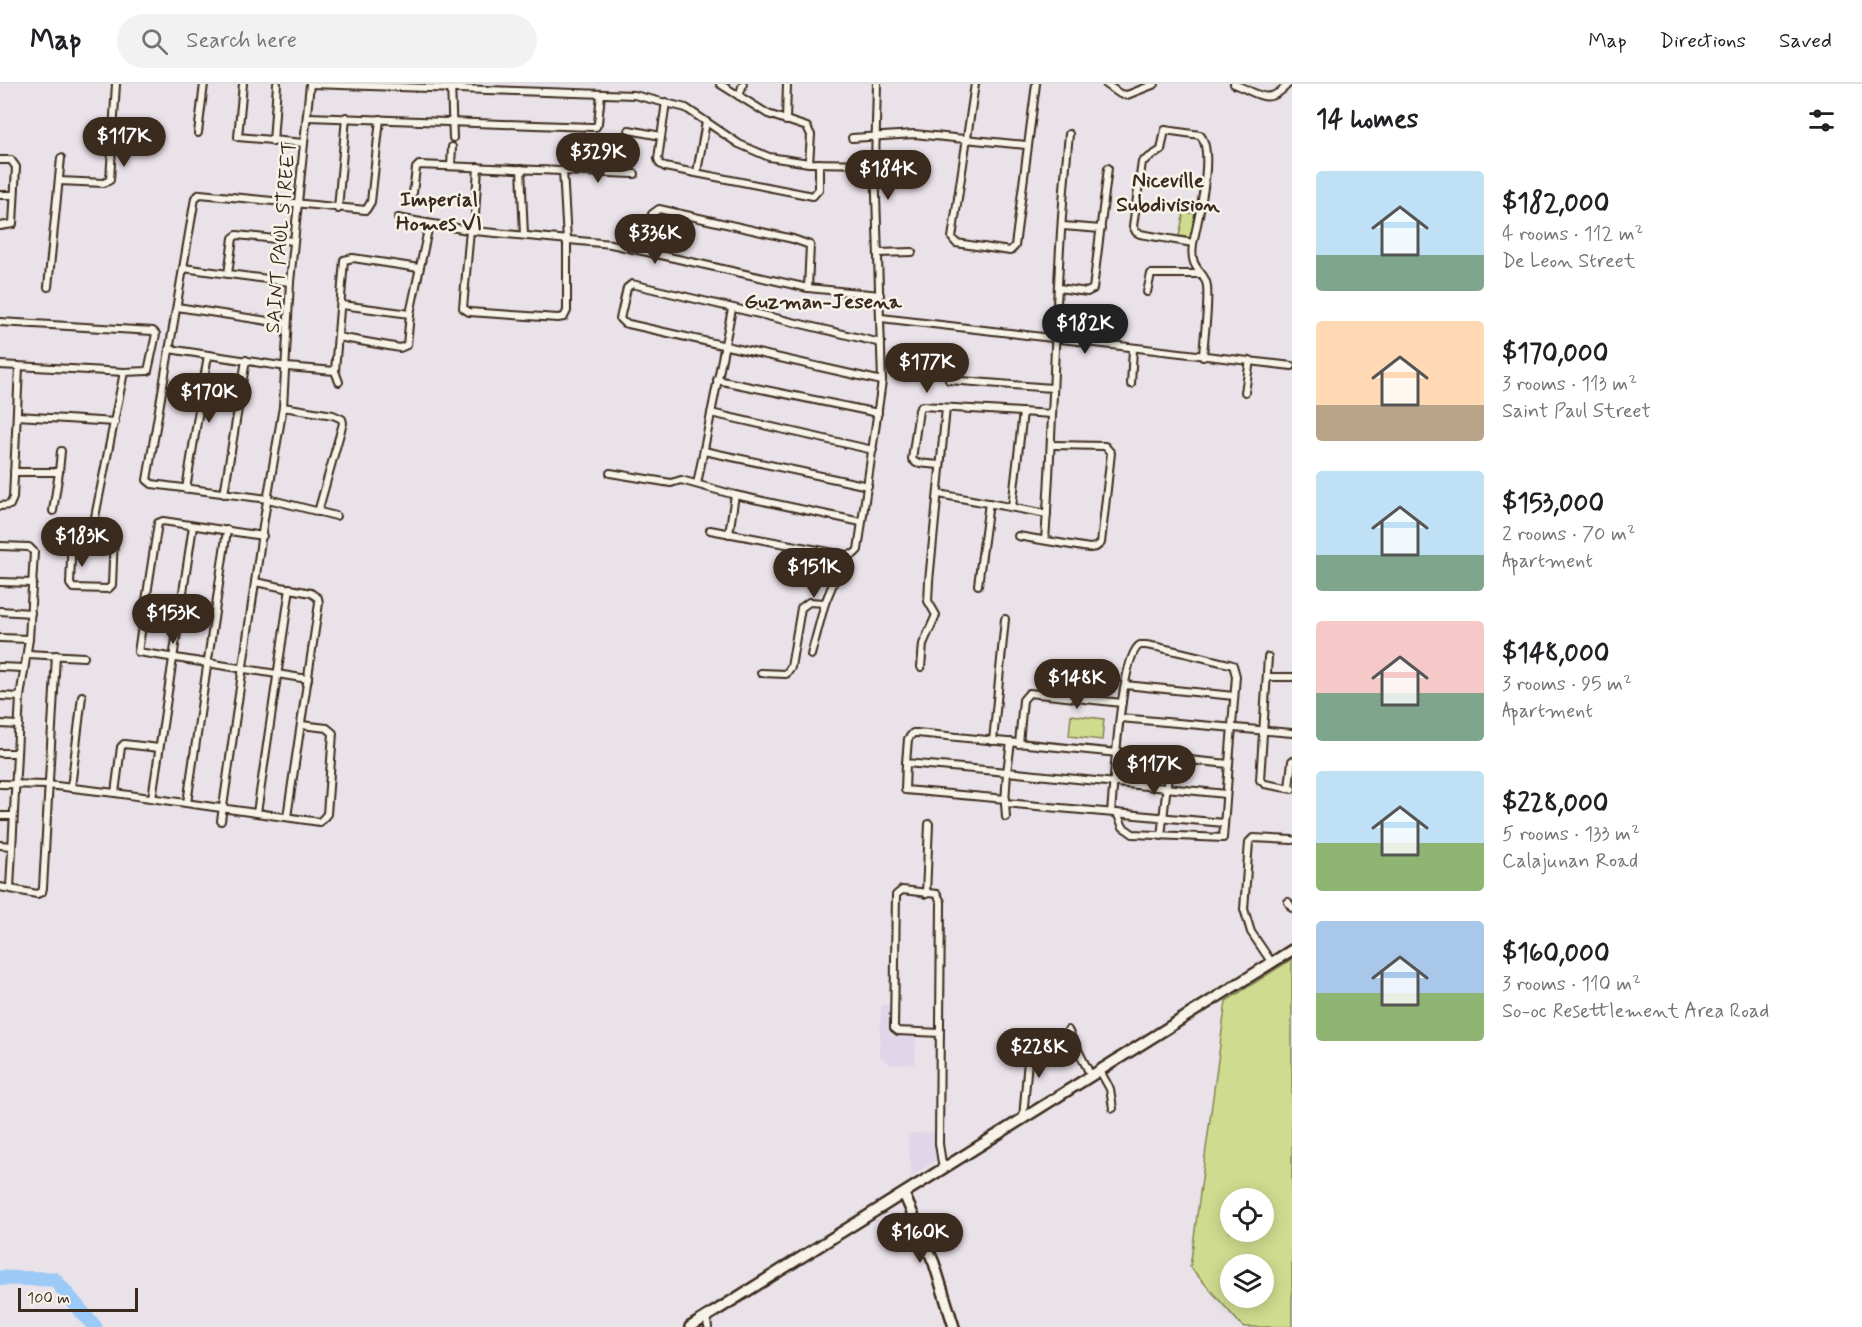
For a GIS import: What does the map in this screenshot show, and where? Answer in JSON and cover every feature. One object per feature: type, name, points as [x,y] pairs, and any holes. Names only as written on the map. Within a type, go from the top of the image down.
[{"type":"main road","points":[[690,1327],[707,1322],[943,1169],[1292,950]]},
{"type":"main road","points":[[904,1194],[934,1263],[954,1327]]},
{"type":"street","points":[[59,181],[104,183],[111,180],[116,84]]},
{"type":"street","points":[[198,133],[204,84]]},
{"type":"street","points":[[243,84],[238,137],[273,142],[304,143]]},
{"type":"street","points":[[273,142],[277,84]]},
{"type":"street","points":[[310,84],[634,95],[686,108],[739,144],[769,157],[809,163],[875,164]]},
{"type":"street","name":"SAINT PAUL STREET","points":[[221,821],[283,407],[290,282],[310,84]]},
{"type":"street","points":[[720,84],[786,122],[807,127],[810,132],[809,163]]},
{"type":"street","points":[[739,96],[743,84]]},
{"type":"street","points":[[786,122],[787,84]]},
{"type":"street","points":[[710,530],[845,555],[854,554],[858,550],[882,381],[875,164],[877,84]]},
{"type":"street","points":[[975,84],[969,140],[953,241],[1010,251],[1015,246],[1026,145],[1036,84]]},
{"type":"street","points":[[1106,84],[1120,94],[1127,95],[1155,84]]},
{"type":"street","points":[[1234,84],[1269,99],[1278,94],[1287,84]]},
{"type":"street","points":[[451,87],[453,138]]},
{"type":"street","points":[[308,117],[346,117],[453,124],[596,127],[601,94]]},
{"type":"street","points":[[666,102],[660,136],[660,164],[813,196],[819,189],[819,163]]},
{"type":"street","points":[[338,209],[346,117]]},
{"type":"street","points":[[336,516],[268,499],[152,484],[147,480],[194,200],[197,195],[364,210],[370,206],[380,119]]},
{"type":"street","points":[[698,172],[706,122]]},
{"type":"street","points":[[629,130],[660,136]]},
{"type":"street","points":[[1193,243],[1140,234],[1133,226],[1142,162],[1161,150],[1165,130],[1200,135],[1207,147],[1200,219],[1193,243],[1193,266],[1207,286],[1203,357]]},
{"type":"street","points":[[852,138],[914,134],[1026,145]]},
{"type":"street","points":[[1045,540],[1053,445],[1054,340],[1069,134]]},
{"type":"street","points":[[451,166],[452,147]]},
{"type":"street","points":[[48,287],[61,158]]},
{"type":"street","points":[[0,160],[12,160],[16,164],[13,224],[0,226]]},
{"type":"street","points":[[412,193],[417,166],[635,174]]},
{"type":"street","points":[[478,167],[463,308],[469,312],[564,317],[567,311],[567,241],[563,170]]},
{"type":"street","points":[[1059,288],[1092,291],[1108,168]]},
{"type":"street","points":[[521,169],[524,235]]},
{"type":"street","points":[[0,195],[13,195]]},
{"type":"street","points":[[647,250],[652,214],[659,209],[810,245],[808,288]]},
{"type":"street","points":[[398,218],[472,231],[647,250],[808,288],[880,295]]},
{"type":"street","points":[[338,337],[403,348],[409,342],[410,314],[429,225]]},
{"type":"street","points":[[1063,226],[1101,230]]},
{"type":"street","points":[[228,274],[233,238],[237,235],[294,241]]},
{"type":"street","points":[[878,253],[912,252]]},
{"type":"street","points":[[339,382],[335,370],[342,305],[343,264],[347,259],[419,268]]},
{"type":"street","points":[[183,268],[290,282]]},
{"type":"street","points":[[1147,292],[1151,274],[1199,274]]},
{"type":"street","points":[[881,343],[632,284],[627,288],[620,319],[624,323],[882,381]]},
{"type":"street","points":[[342,305],[410,314]]},
{"type":"street","points":[[177,307],[287,324]]},
{"type":"street","points":[[697,484],[732,309]]},
{"type":"street","points":[[881,318],[1292,366]]},
{"type":"street","points":[[0,322],[154,331],[156,336],[148,370],[124,372],[0,364]]},
{"type":"street","points":[[169,349],[287,367],[335,370]]},
{"type":"street","points":[[1131,384],[1133,349]]},
{"type":"street","points":[[186,489],[208,355]]},
{"type":"street","points":[[224,494],[246,360]]},
{"type":"street","points":[[1245,392],[1250,360]]},
{"type":"street","points":[[0,506],[7,506],[12,501],[19,367]]},
{"type":"street","points":[[92,532],[124,372]]},
{"type":"street","points":[[717,380],[878,413]]},
{"type":"street","points":[[949,380],[1052,388]]},
{"type":"street","points":[[283,407],[333,415],[342,419],[343,423],[318,512]]},
{"type":"street","points":[[940,465],[916,463],[912,459],[921,407],[1052,414]]},
{"type":"street","points":[[921,667],[923,644],[936,615],[928,598],[946,408]]},
{"type":"street","points":[[1012,507],[1023,412]]},
{"type":"street","points":[[711,413],[873,450]]},
{"type":"street","points":[[17,416],[114,422]]},
{"type":"street","points":[[1018,536],[1089,548],[1096,548],[1101,543],[1113,459],[1105,446],[1053,445]]},
{"type":"street","points":[[53,511],[61,451]]},
{"type":"street","points":[[704,451],[868,486]]},
{"type":"street","points":[[14,472],[59,472]]},
{"type":"street","points":[[610,473],[671,483],[681,480],[735,495],[861,522]]},
{"type":"street","points":[[939,494],[1047,514]]},
{"type":"street","points":[[729,534],[735,495]]},
{"type":"street","points":[[978,585],[989,503]]},
{"type":"street","points":[[262,536],[163,521],[158,523],[138,641],[139,654],[174,657],[308,679]]},
{"type":"street","points":[[152,798],[193,526]]},
{"type":"street","points":[[186,803],[227,530]]},
{"type":"street","points":[[74,531],[92,532],[114,535],[112,585],[108,589],[73,588],[69,584],[72,534],[74,531]]},
{"type":"street","points":[[0,546],[29,547],[34,552],[29,639],[20,697],[10,888]]},
{"type":"street","points":[[811,655],[825,603],[845,555]]},
{"type":"street","points":[[0,582],[33,583]]},
{"type":"street","points":[[255,582],[311,593],[318,598],[287,817]]},
{"type":"street","points":[[257,813],[290,588]]},
{"type":"street","points":[[761,673],[786,674],[791,668],[801,608],[809,602],[825,603]]},
{"type":"street","points":[[0,610],[31,613]]},
{"type":"street","points":[[993,741],[1005,619]]},
{"type":"street","points":[[0,638],[29,639]]},
{"type":"street","points":[[1140,645],[1183,650],[1195,657],[1233,665],[1236,671],[1223,838],[1219,840],[1129,832],[1114,812],[1116,754],[1125,685],[1132,651],[1140,645]]},
{"type":"street","points":[[27,654],[84,657]]},
{"type":"street","points":[[0,887],[37,894],[42,892],[56,656]]},
{"type":"street","points":[[1268,657],[1261,782],[1290,789],[1292,761]]},
{"type":"street","points":[[0,667],[24,668]]},
{"type":"street","points":[[1266,677],[1292,677]]},
{"type":"street","points":[[1125,685],[1234,696]]},
{"type":"street","points":[[1019,744],[1023,700],[1029,693],[1122,703]]},
{"type":"street","points":[[0,696],[20,697]]},
{"type":"street","points":[[71,788],[82,696]]},
{"type":"street","points":[[1120,718],[1292,733]]},
{"type":"street","points":[[0,724],[18,725]]},
{"type":"street","points":[[0,784],[48,785],[320,822],[326,816],[333,733],[327,728],[301,726]]},
{"type":"street","points":[[1224,823],[904,790],[908,739],[913,733],[1229,764]]},
{"type":"street","points":[[115,793],[121,747],[128,742],[159,748]]},
{"type":"street","points":[[1006,818],[1005,801],[1011,742]]},
{"type":"street","points":[[0,753],[16,753]]},
{"type":"street","points":[[1161,836],[1170,759]]},
{"type":"street","points":[[906,763],[1227,794]]},
{"type":"street","points":[[0,816],[13,816]]},
{"type":"street","points":[[926,894],[929,824]]},
{"type":"street","points":[[1272,963],[1251,932],[1244,909],[1249,842],[1253,838],[1292,840]]},
{"type":"street","points":[[0,845],[12,846]]},
{"type":"street","points":[[940,1033],[898,1031],[894,1028],[896,895],[902,890],[937,894],[941,902],[940,1033],[939,1144],[943,1169]]},
{"type":"street","points":[[1068,1030],[1112,1095],[1113,1108]]},
{"type":"street","points":[[1023,1119],[1030,1037]]},
{"type":"shaded area","points":[[881,1005],[892,1005],[892,1035],[916,1037],[915,1064],[891,1065],[879,1055]]},
{"type":"shaded area","points":[[936,1132],[937,1160],[912,1176],[907,1134]]},
{"type":"green space","points":[[1184,212],[1196,214],[1192,238],[1179,236]]},
{"type":"green space","points":[[1071,715],[1104,719],[1102,740],[1069,736]]},
{"type":"green space","points":[[1292,959],[1292,1327],[1243,1327],[1226,1308],[1274,1308],[1274,1254],[1220,1254],[1220,1301],[1190,1267],[1226,1001]]},
{"type":"waterway","points":[[0,1278],[54,1279],[95,1327]]},
{"type":"district","name":"Niceville Subdivision","points":[[1168,192]]},
{"type":"district","name":"Imperial Homes VI","points":[[439,211]]},
{"type":"district","name":"Guzman-Jesena","points":[[823,301]]}]
